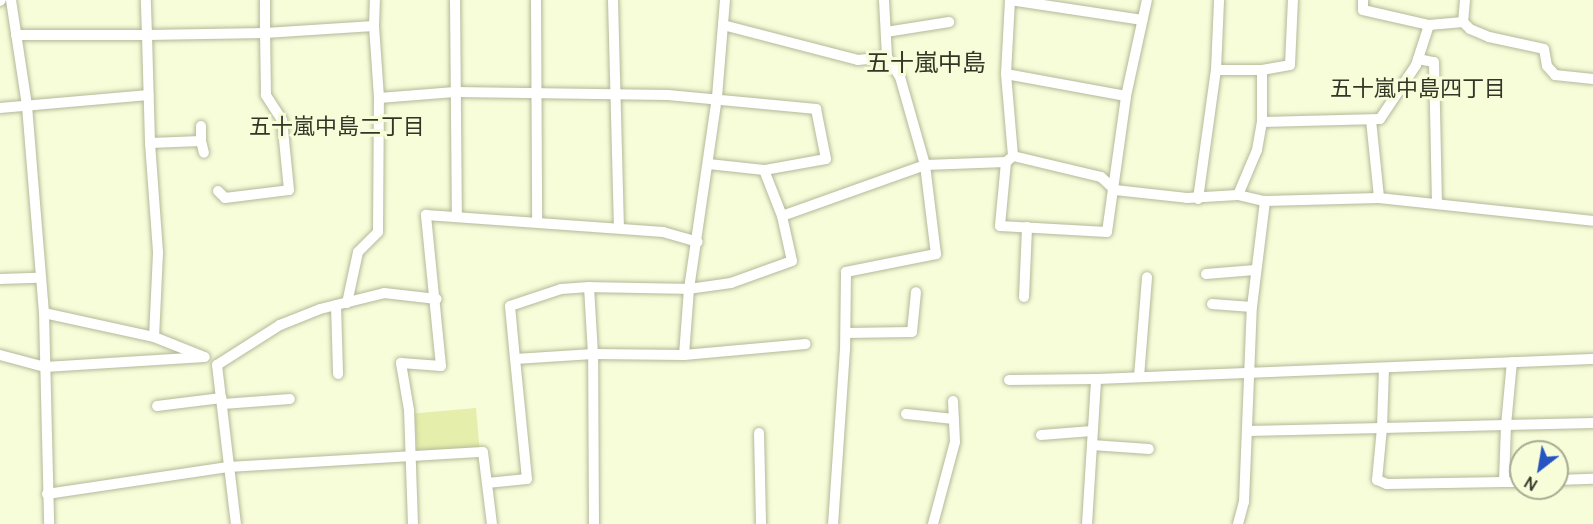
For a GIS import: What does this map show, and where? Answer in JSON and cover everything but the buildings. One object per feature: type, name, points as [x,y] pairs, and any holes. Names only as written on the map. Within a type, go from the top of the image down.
[{"type":"street","points":[[11,0],[27,106],[39,278],[44,314],[49,524]]},
{"type":"street","points":[[146,0],[150,142],[158,253],[154,337]]},
{"type":"street","points":[[218,191],[225,198],[289,190],[282,120],[266,95],[265,0]]},
{"type":"street","points":[[338,374],[341,304],[358,252],[378,232],[379,98],[374,26],[375,0]]},
{"type":"street","points":[[455,0],[457,216]]},
{"type":"street","points":[[536,0],[537,221]]},
{"type":"street","points":[[613,0],[619,228]]},
{"type":"street","points":[[684,355],[689,289],[698,242],[717,98],[725,0]]},
{"type":"street","points":[[833,524],[846,333],[846,272],[936,254],[925,165],[900,77],[887,57],[884,0]]},
{"type":"street","points":[[1142,20],[1010,0],[1006,74],[1010,159],[1000,225],[1107,232],[1115,190],[1126,96],[1147,0]]},
{"type":"street","points":[[1198,199],[1216,70],[1219,0]]},
{"type":"street","points":[[1216,70],[1262,70],[1290,65],[1293,0]]},
{"type":"street","points":[[1364,0],[1363,10],[1429,25],[1462,22],[1489,37],[1544,49],[1547,66],[1555,75],[1593,79]]},
{"type":"street","points":[[1462,22],[1465,0]]},
{"type":"street","points":[[886,32],[949,22]]},
{"type":"street","points":[[723,25],[858,60],[887,57]]},
{"type":"street","points":[[1263,122],[1380,119],[1418,59],[1429,25]]},
{"type":"street","points":[[16,35],[265,33],[374,26]]},
{"type":"street","points":[[1418,59],[1434,62],[1437,204]]},
{"type":"street","points":[[1238,195],[1257,150],[1263,122],[1262,70]]},
{"type":"street","points":[[1006,74],[1126,96]]},
{"type":"street","points":[[379,98],[455,92],[616,94],[717,98],[816,109],[826,159],[764,170],[709,164]]},
{"type":"street","points":[[0,108],[148,95]]},
{"type":"street","points":[[1371,120],[1379,198]]},
{"type":"street","points":[[201,126],[204,153]]},
{"type":"street","points":[[150,142],[201,141]]},
{"type":"street","points":[[782,216],[925,165],[1010,159],[1101,177],[1115,190],[1198,199],[1238,195],[1265,201],[1379,198],[1593,221]]},
{"type":"street","points":[[487,483],[527,479],[510,306],[561,289],[689,289],[731,283],[792,261],[782,216],[764,170]]},
{"type":"street","points":[[1238,524],[1244,502],[1255,270],[1265,201]]},
{"type":"street","points":[[413,524],[411,458],[401,363],[441,366],[437,299],[426,216],[537,221],[663,232],[698,242]]},
{"type":"street","points":[[1024,297],[1027,227]]},
{"type":"street","points":[[1206,274],[1255,270]]},
{"type":"street","points":[[1139,377],[1147,277]]},
{"type":"street","points":[[0,279],[39,278]]},
{"type":"street","points":[[589,288],[593,354],[594,524]]},
{"type":"street","points":[[846,333],[912,332],[916,291]]},
{"type":"street","points":[[218,365],[280,325],[341,304],[384,293],[437,299]]},
{"type":"street","points":[[1212,304],[1252,307]]},
{"type":"street","points":[[44,314],[154,337],[205,357],[218,365]]},
{"type":"street","points":[[515,358],[593,354],[684,355],[806,344]]},
{"type":"street","points":[[0,355],[45,367],[205,357]]},
{"type":"street","points":[[1009,380],[1251,374],[1593,359]]},
{"type":"street","points":[[1504,482],[1512,362]]},
{"type":"street","points":[[218,365],[236,524]]},
{"type":"street","points":[[1384,368],[1377,480],[1387,484],[1509,482]]},
{"type":"street","points":[[1087,524],[1096,379]]},
{"type":"street","points":[[158,406],[290,399]]},
{"type":"street","points":[[933,524],[955,442],[953,401]]},
{"type":"street","points":[[906,414],[954,418]]},
{"type":"street","points":[[1248,430],[1593,423]]},
{"type":"street","points":[[1041,435],[1092,431]]},
{"type":"street","points":[[759,433],[761,524]]},
{"type":"street","points":[[1092,446],[1149,450]]},
{"type":"street","points":[[47,494],[228,467],[483,452],[492,524]]},
{"type":"street","points":[[1569,480],[1593,479]]},
{"type":"green space","points":[[476,408],[480,450],[418,455],[414,413]]},
{"type":"district","name":"五十嵐中島","points":[[926,62]]},
{"type":"district","name":"五十嵐中島四丁目","points":[[1418,89]]},
{"type":"district","name":"五十嵐中島二丁目","points":[[337,127]]}]
